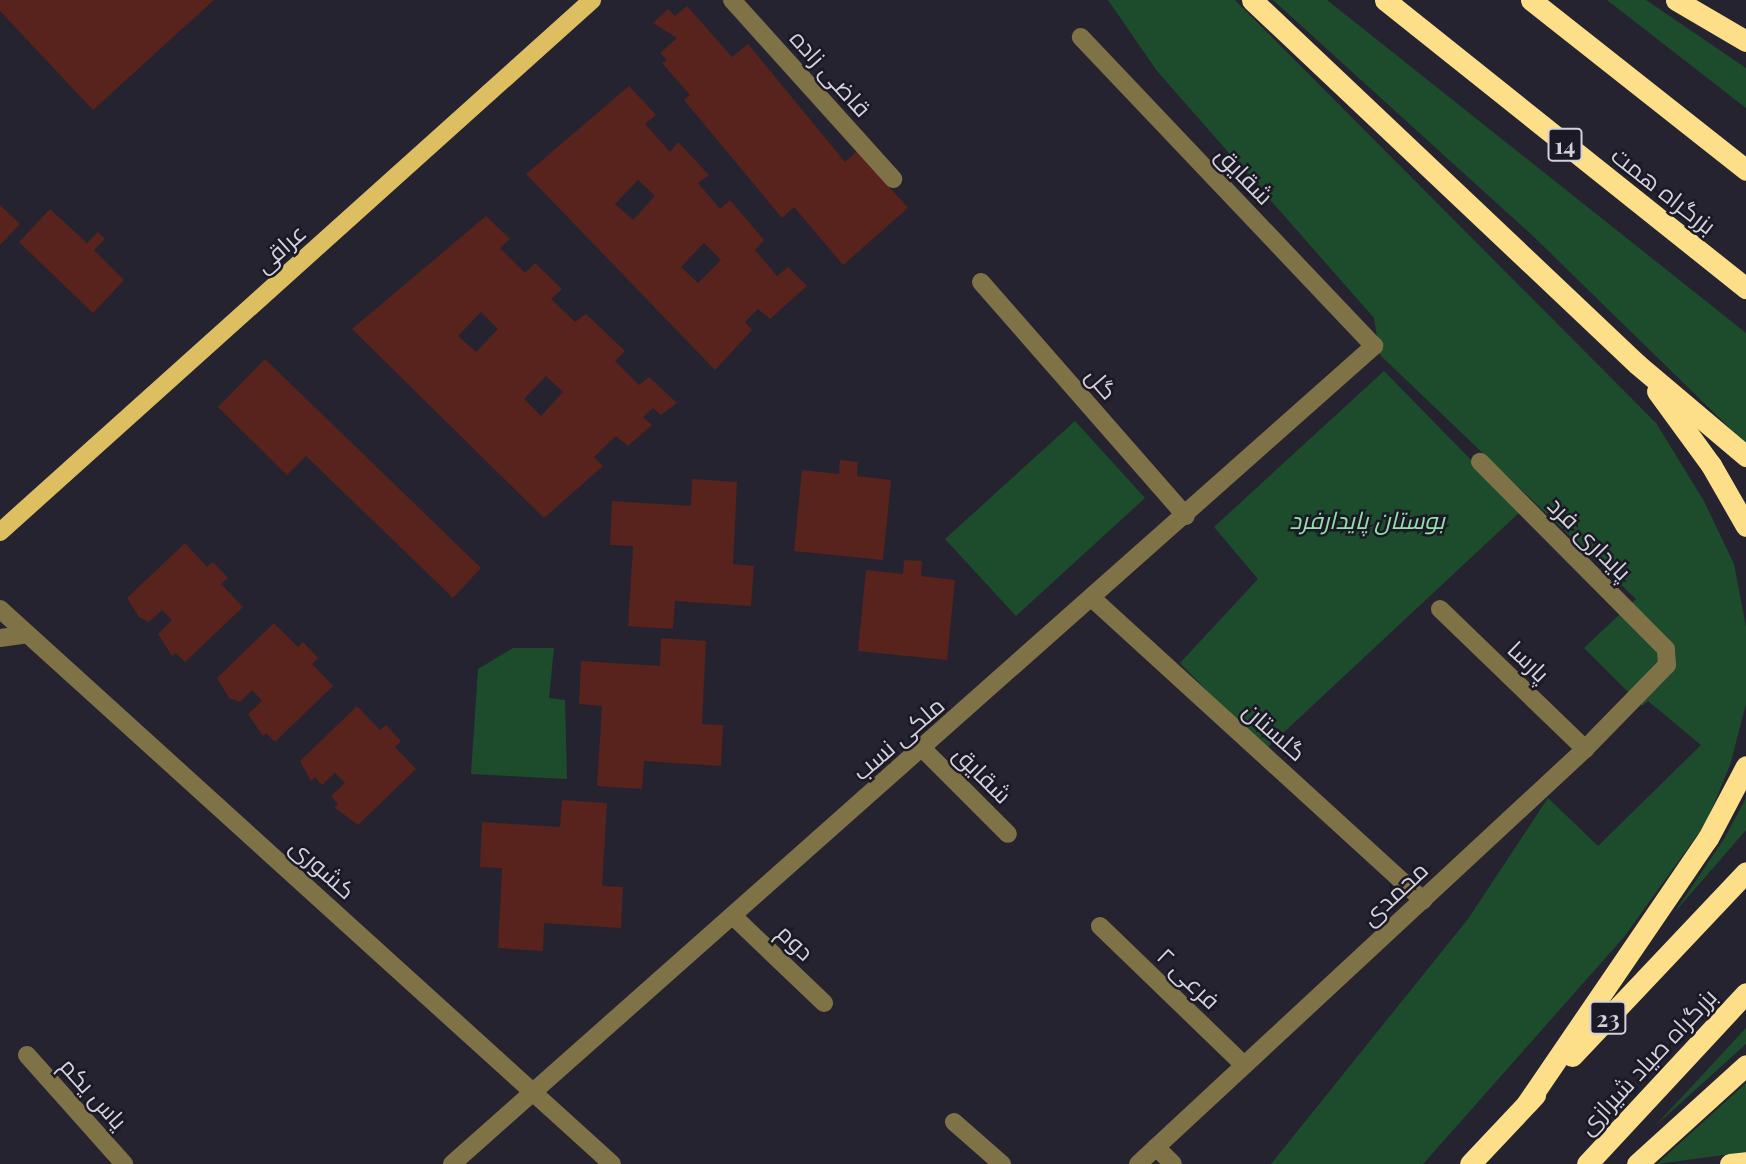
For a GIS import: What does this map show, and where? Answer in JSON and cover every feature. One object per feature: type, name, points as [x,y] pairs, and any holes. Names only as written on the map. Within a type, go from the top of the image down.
[{"type":"highway","points":[[1251,0],[1637,365],[1746,456]]},
{"type":"highway","name":"بزرگراه همت","points":[[1385,0],[1746,288]]},
{"type":"highway","points":[[1531,0],[1746,170]]},
{"type":"highway","points":[[1676,0],[1746,41]]},
{"type":"highway","points":[[1708,21],[1746,52]]},
{"type":"highway","points":[[1637,365],[1711,465],[1746,526]]},
{"type":"highway","points":[[1527,1103],[1708,838],[1746,766]]},
{"type":"highway","name":"23","points":[[1470,1164],[1746,872]]},
{"type":"highway","name":"بزرگراه صیاد شیرازی","points":[[1587,1164],[1746,993]]},
{"type":"highway","points":[[1637,1164],[1746,1065]]},
{"type":"highway","points":[[1730,1164],[1746,1162]]},
{"type":"main road","name":"عراقی","points":[[0,532],[592,0]]},
{"type":"street","name":"قاضی زاده","points":[[732,0],[893,179]]},
{"type":"street","name":"شقایق","points":[[1081,37],[1374,346]]},
{"type":"street","name":"گل","points":[[981,282],[1186,516]]},
{"type":"street","name":"ملکی نسب","points":[[452,1164],[1093,599],[1374,346]]},
{"type":"street","name":"پایداری فرد","points":[[1480,463],[1666,649]]},
{"type":"street","name":"گلستان","points":[[1093,599],[1423,900]]},
{"type":"street","name":"کشوری","points":[[0,609],[612,1164]]},
{"type":"street","name":"پارسا","points":[[1440,609],[1585,749]]},
{"type":"street","points":[[0,638],[27,634]]},
{"type":"street","name":"محمدی","points":[[1138,1164],[1585,749],[1667,665],[1666,649]]},
{"type":"street","name":"شقایق","points":[[923,749],[1008,834]]},
{"type":"street","name":"دوم","points":[[733,916],[824,1003]]},
{"type":"street","name":"فرعی ۲","points":[[1100,926],[1244,1065]]},
{"type":"street","name":"یاس یکم","points":[[27,1055],[124,1164]]},
{"type":"street","points":[[954,1122],[1002,1164]]},
{"type":"street","points":[[1156,1147],[1173,1164]]},
{"type":"green space","points":[[1108,0],[1235,0],[1656,423],[1704,501],[1734,564],[1746,627],[1746,704],[1730,765],[1706,823],[1624,937],[1423,1164],[1271,1164],[1468,919],[1548,798],[1598,846],[1701,745],[1648,701],[1642,706],[1584,648],[1636,599],[1380,355],[1374,318],[1157,71]]},
{"type":"green space","points":[[1273,0],[1327,0],[1746,333],[1746,444],[1533,236]]},
{"type":"green space","points":[[1607,0],[1646,0],[1746,68],[1746,108]]},
{"type":"green space","name":"بوستان پایدارفرد","points":[[1384,371],[1521,511],[1265,750],[1180,663],[1258,579],[1214,527]]},
{"type":"green space","points":[[1075,421],[1145,498],[1016,616],[945,539]]},
{"type":"green space","points":[[513,648],[554,648],[549,698],[565,700],[567,779],[471,774],[478,669]]},
{"type":"green space","points":[[1746,798],[1746,830],[1674,913],[1724,839]]},
{"type":"green space","points":[[1746,1028],[1746,1044],[1654,1127],[1694,1084]]},
{"type":"green space","points":[[1746,1083],[1746,1152],[1657,1164]]},
{"type":"building","points":[[0,0],[214,0],[93,110],[0,11]]},
{"type":"building","points":[[687,6],[732,57],[748,44],[845,162],[857,151],[908,208],[843,265],[794,207],[782,218],[684,100],[690,95],[662,63],[667,60],[660,53],[677,38],[653,23],[668,9],[675,16]]},
{"type":"building","points":[[629,86],[656,115],[645,124],[670,152],[678,142],[709,175],[698,183],[720,209],[730,200],[764,240],[755,250],[777,276],[788,267],[807,286],[770,319],[758,309],[745,322],[752,330],[715,370],[526,174]],"holes":[[[638,180],[655,196],[633,220],[615,204]],[[704,243],[721,260],[698,283],[681,267]]]},
{"type":"building","points":[[0,205],[20,224],[0,245]]},
{"type":"building","points":[[50,209],[87,243],[98,232],[105,239],[94,250],[124,280],[93,313],[19,242]]},
{"type":"building","points":[[486,216],[510,239],[500,248],[525,273],[535,263],[562,289],[551,299],[575,322],[586,314],[625,351],[615,361],[639,385],[649,377],[677,403],[661,415],[653,408],[643,417],[652,425],[628,446],[616,436],[594,457],[603,466],[544,518],[352,329]],"holes":[[[481,312],[498,329],[476,352],[458,336]],[[546,376],[563,392],[541,416],[524,399]]]},
{"type":"building","points":[[265,359],[481,568],[453,598],[306,456],[287,475],[218,407]]},
{"type":"building","points":[[840,460],[858,462],[857,476],[891,480],[883,560],[794,551],[802,470],[839,474]]},
{"type":"building","points":[[692,479],[737,482],[733,564],[754,566],[751,606],[675,601],[673,629],[628,626],[633,546],[610,545],[612,501],[691,506]]},
{"type":"building","points":[[185,543],[207,567],[213,562],[228,578],[221,584],[243,607],[185,662],[176,653],[172,656],[158,634],[172,620],[162,610],[149,622],[139,617],[127,598]]},
{"type":"building","points":[[904,560],[922,561],[921,576],[955,580],[947,660],[858,651],[866,570],[903,574]]},
{"type":"building","points":[[274,623],[298,647],[303,642],[318,658],[312,664],[333,686],[275,742],[266,733],[263,736],[248,714],[262,701],[252,690],[240,702],[229,698],[217,678]]},
{"type":"building","points":[[661,638],[706,641],[702,724],[723,725],[721,766],[644,761],[642,789],[597,786],[602,706],[579,704],[581,661],[660,666]]},
{"type":"building","points":[[357,706],[380,730],[386,725],[401,741],[395,747],[416,769],[358,825],[334,807],[338,804],[331,796],[345,783],[335,773],[322,785],[315,777],[311,781],[300,761]]},
{"type":"building","points":[[562,800],[607,803],[602,886],[623,887],[621,928],[544,923],[543,951],[498,948],[502,868],[480,867],[482,822],[560,827]]}]
